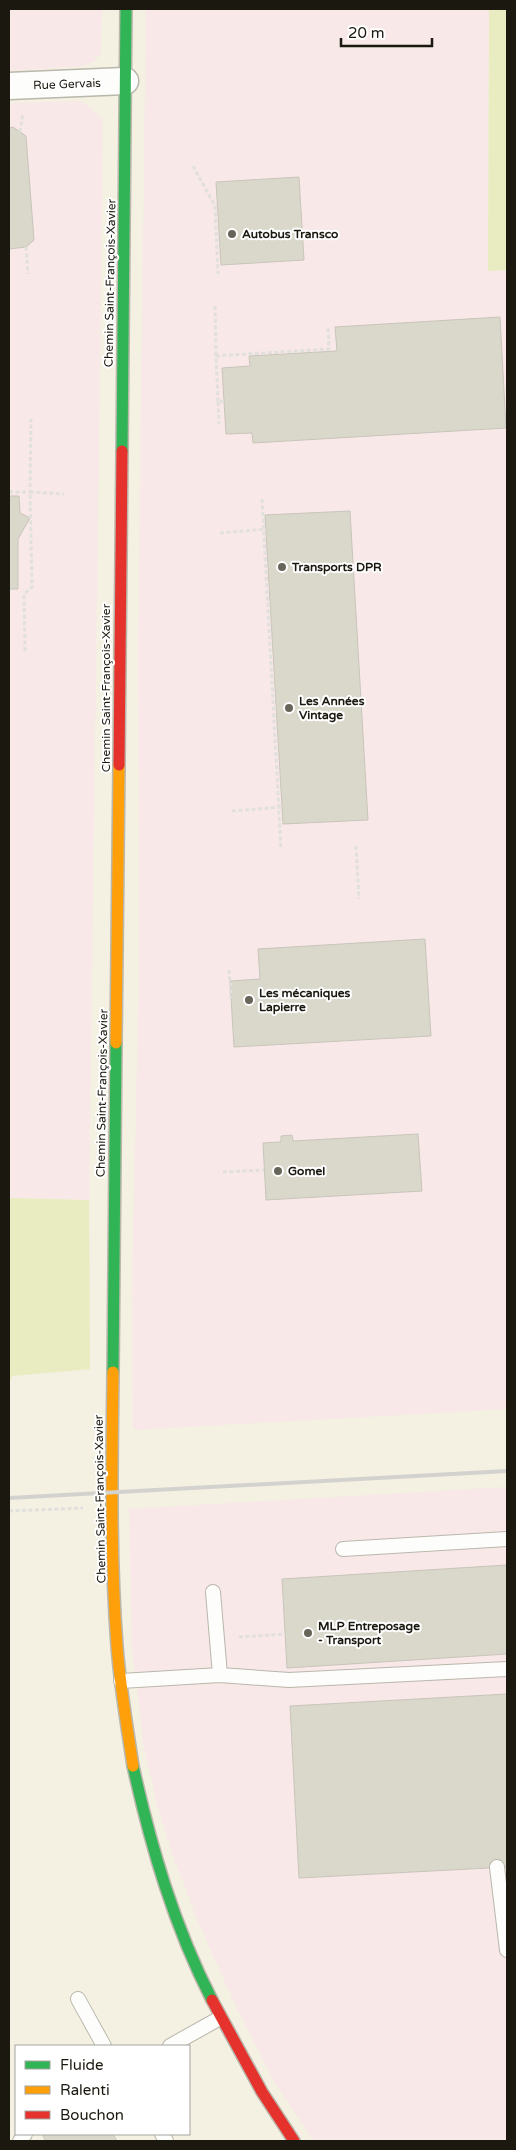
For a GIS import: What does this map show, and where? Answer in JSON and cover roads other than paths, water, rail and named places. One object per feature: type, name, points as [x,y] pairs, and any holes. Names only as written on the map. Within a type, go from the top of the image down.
[{"type":"street","name":"Chemin Saint-François-Xavier","points":[[126,9],[113,1506],[116,1631],[124,1710],[140,1796],[160,1873],[191,1955],[220,2018],[248,2071],[294,2141]]},
{"type":"street","name":"Rue Gervais","points":[[16,95],[125,82]]},
{"type":"lane","points":[[343,1549],[507,1539]]},
{"type":"lane","points":[[213,1592],[220,1674]]},
{"type":"lane","points":[[121,1681],[220,1674],[289,1680],[507,1669]]},
{"type":"lane","points":[[497,1867],[507,1945]]},
{"type":"lane","points":[[78,2000],[103,2045]]},
{"type":"lane","points":[[172,2045],[220,2018]]},
{"type":"railway","points":[[9,1498],[507,1471]]},
{"type":"place","name":"Autobus Transco","points":[[232,234]]},
{"type":"place","name":"Transports DPR","points":[[282,567]]},
{"type":"place","name":"Les Années Vintage","points":[[289,708]]},
{"type":"place","name":"Les mécaniques Lapierre","points":[[249,1000]]},
{"type":"place","name":"Gomel","points":[[278,1171]]},
{"type":"place","name":"MLP Entreposage - Transport","points":[[308,1633]]}]
